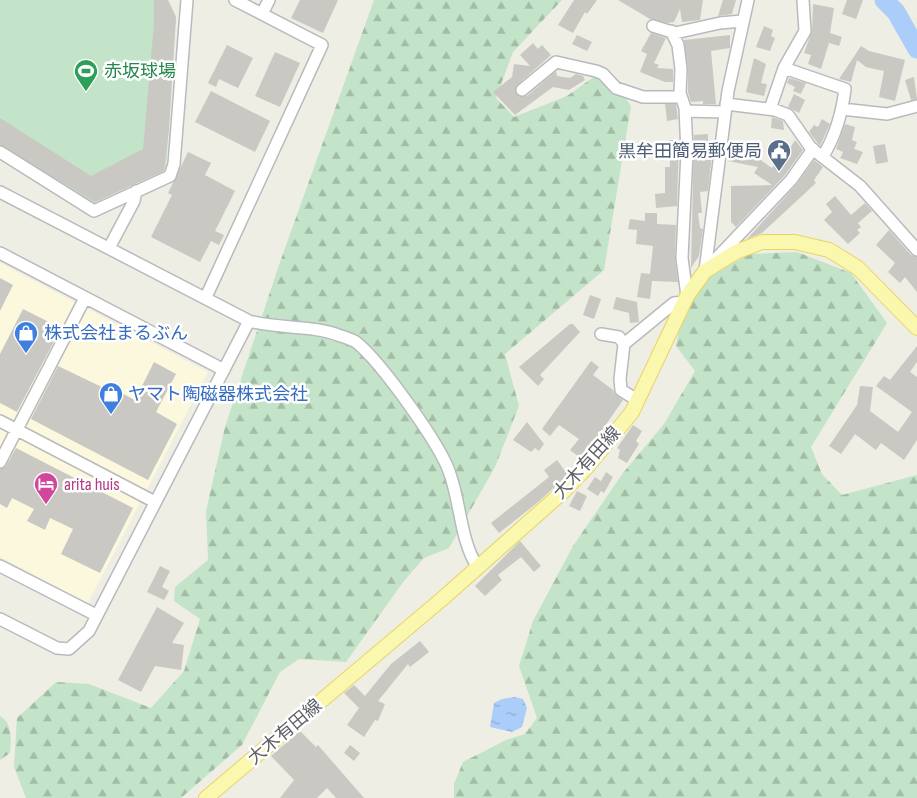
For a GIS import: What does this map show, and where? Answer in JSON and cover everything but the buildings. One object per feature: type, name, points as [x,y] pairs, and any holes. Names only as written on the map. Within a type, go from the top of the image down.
[{"type":"main road","name":"大木有田線","points":[[206,798],[478,568],[565,490],[588,466],[632,412],[685,299],[705,271],[736,252],[762,242],[795,242],[829,250],[858,268],[917,328]]},
{"type":"street","points":[[206,298],[322,46],[235,0]]},
{"type":"street","points":[[262,14],[269,0]]},
{"type":"street","points":[[705,271],[725,108],[748,0]]},
{"type":"street","points":[[770,109],[784,68],[805,31],[803,0]]},
{"type":"street","points":[[0,152],[94,211],[170,176],[174,164],[185,2]]},
{"type":"street","points":[[653,26],[671,32],[680,32],[720,23],[742,21]]},
{"type":"street","points":[[624,344],[674,304],[685,299],[682,258],[687,152],[685,111],[681,97],[680,56],[678,45],[671,32]]},
{"type":"street","points":[[522,90],[556,62],[596,71],[603,74],[616,88],[643,98],[681,97]]},
{"type":"street","points":[[784,68],[845,89],[842,109],[832,141],[823,156]]},
{"type":"street","points":[[842,109],[887,114],[917,106]]},
{"type":"street","points":[[685,111],[725,108],[770,109],[788,115],[800,134],[813,149],[860,186],[917,250]]},
{"type":"street","points":[[705,271],[791,180],[813,149]]},
{"type":"street","points":[[0,192],[249,321],[277,328],[320,330],[354,341],[373,359],[430,437],[443,458],[450,474],[470,556],[478,568]]},
{"type":"street","points":[[109,248],[134,201],[136,192]]},
{"type":"street","points":[[0,253],[224,370]]},
{"type":"street","points":[[0,462],[85,298]]},
{"type":"street","points":[[0,619],[57,648],[69,649],[89,630],[249,321]]},
{"type":"street","points":[[601,334],[619,337],[624,344],[620,379],[621,390],[638,400]]},
{"type":"street","points":[[0,421],[154,502]]},
{"type":"street","points":[[0,566],[96,615]]},
{"type":"shaded area","points":[[0,263],[208,372],[88,603],[0,557]]},
{"type":"green space","name":"赤坂球場","points":[[0,0],[168,0],[176,17],[166,169],[93,204],[0,146]]},
{"type":"green space","points":[[374,0],[562,0],[513,52],[496,98],[514,117],[567,96],[606,68],[631,106],[604,270],[505,354],[519,406],[495,467],[449,548],[424,558],[404,581],[346,662],[299,659],[280,672],[242,745],[181,798],[26,798],[14,767],[17,718],[56,682],[89,684],[151,708],[184,671],[200,619],[174,601],[175,587],[208,560],[206,511],[225,427],[279,265]]},
{"type":"green space","points":[[797,252],[851,273],[887,323],[811,447],[822,474],[842,495],[917,475],[917,798],[454,798],[454,784],[463,762],[506,740],[525,734],[537,718],[519,666],[533,621],[573,546],[623,473],[664,424],[695,371],[676,346],[683,309],[710,276],[750,254]]},
{"type":"green space","points":[[0,716],[7,723],[11,738],[10,753],[0,760]]},
{"type":"water","points":[[515,697],[523,699],[527,708],[522,727],[512,732],[490,727],[494,703],[502,699]]},
{"type":"waterway","points":[[884,0],[896,12],[917,49]]},
{"type":"place","name":"赤坂球場","points":[[86,92]]},
{"type":"place","name":"黒牟田簡易郵便局","points":[[779,172]]},
{"type":"place","name":"株式会社まるぶん","points":[[26,354]]},
{"type":"place","name":"ヤマト陶磁器株式会社","points":[[111,415]]},
{"type":"place","name":"arita huis","points":[[46,505]]}]
